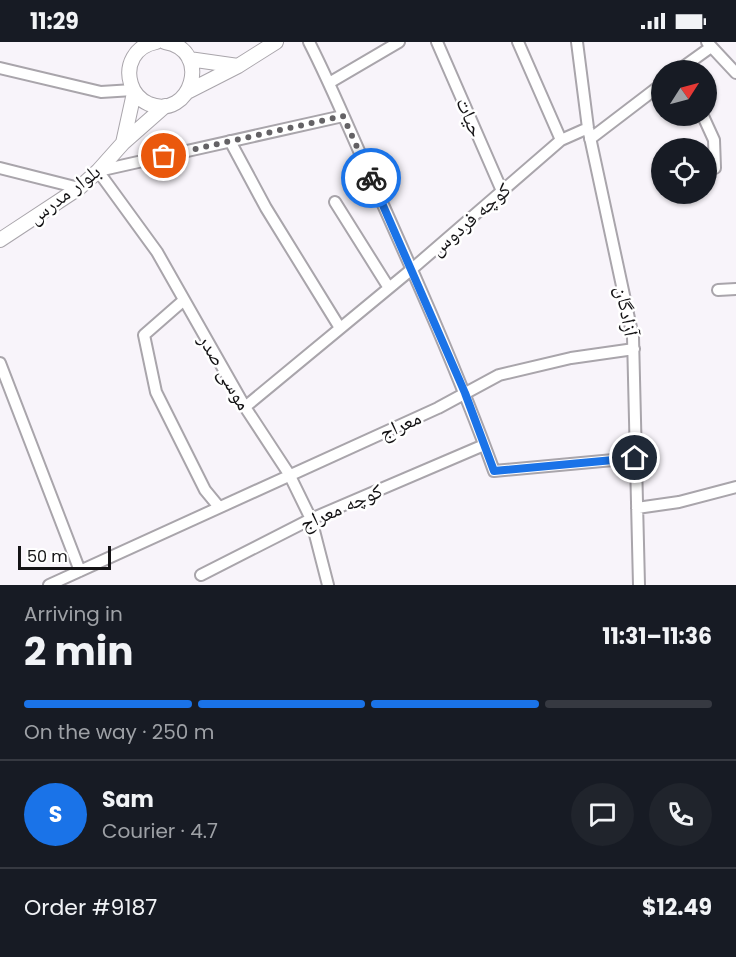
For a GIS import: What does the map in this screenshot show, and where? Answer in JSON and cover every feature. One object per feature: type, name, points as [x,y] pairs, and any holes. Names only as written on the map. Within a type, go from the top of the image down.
[{"type":"main road","points":[[152,42],[138,50],[130,62],[128,76],[133,92],[142,101],[165,106]]},
{"type":"main road","points":[[165,42],[238,66]]},
{"type":"main road","name":"بلوار مدرس","points":[[4,234],[79,188],[123,143],[165,106],[177,102],[187,92],[238,66],[276,42]]},
{"type":"main road","points":[[182,49],[193,70],[192,81],[187,92]]},
{"type":"main road","points":[[123,143],[133,92]]},
{"type":"street","points":[[309,42],[330,83],[412,269],[465,393],[494,471],[635,458]]},
{"type":"street","points":[[330,83],[399,42]]},
{"type":"street","name":"حیات","points":[[437,42],[502,191]]},
{"type":"street","points":[[518,42],[561,140]]},
{"type":"street","name":"آزادگان","points":[[576,42],[589,134],[633,337],[639,585]]},
{"type":"street","points":[[692,60],[709,44],[736,73]]},
{"type":"street","points":[[0,68],[101,92],[133,92]]},
{"type":"street","name":"کوچه فردوس","points":[[245,407],[412,269],[561,140],[589,134],[651,92]]},
{"type":"street","points":[[98,171],[343,116]]},
{"type":"street","points":[[230,141],[266,208],[340,328]]},
{"type":"street","points":[[0,168],[79,188]]},
{"type":"street","name":"موسی صدر","points":[[98,171],[157,252],[245,407],[289,474],[311,519],[328,585]]},
{"type":"street","points":[[335,202],[389,288]]},
{"type":"street","points":[[718,290],[736,289]]},
{"type":"street","points":[[184,300],[144,334],[156,392],[205,490],[219,507]]},
{"type":"street","name":"معراج","points":[[50,585],[438,408],[499,375],[571,358],[634,349]]},
{"type":"street","points":[[0,363],[80,571]]},
{"type":"street","name":"کوچه معراج","points":[[201,575],[311,519],[484,445]]},
{"type":"street","points":[[637,508],[679,502],[736,487]]},
{"type":"way so far","points":[[164,156],[343,116],[371,178]]},
{"type":"route","points":[[371,178],[465,393],[494,471],[635,458]]}]
